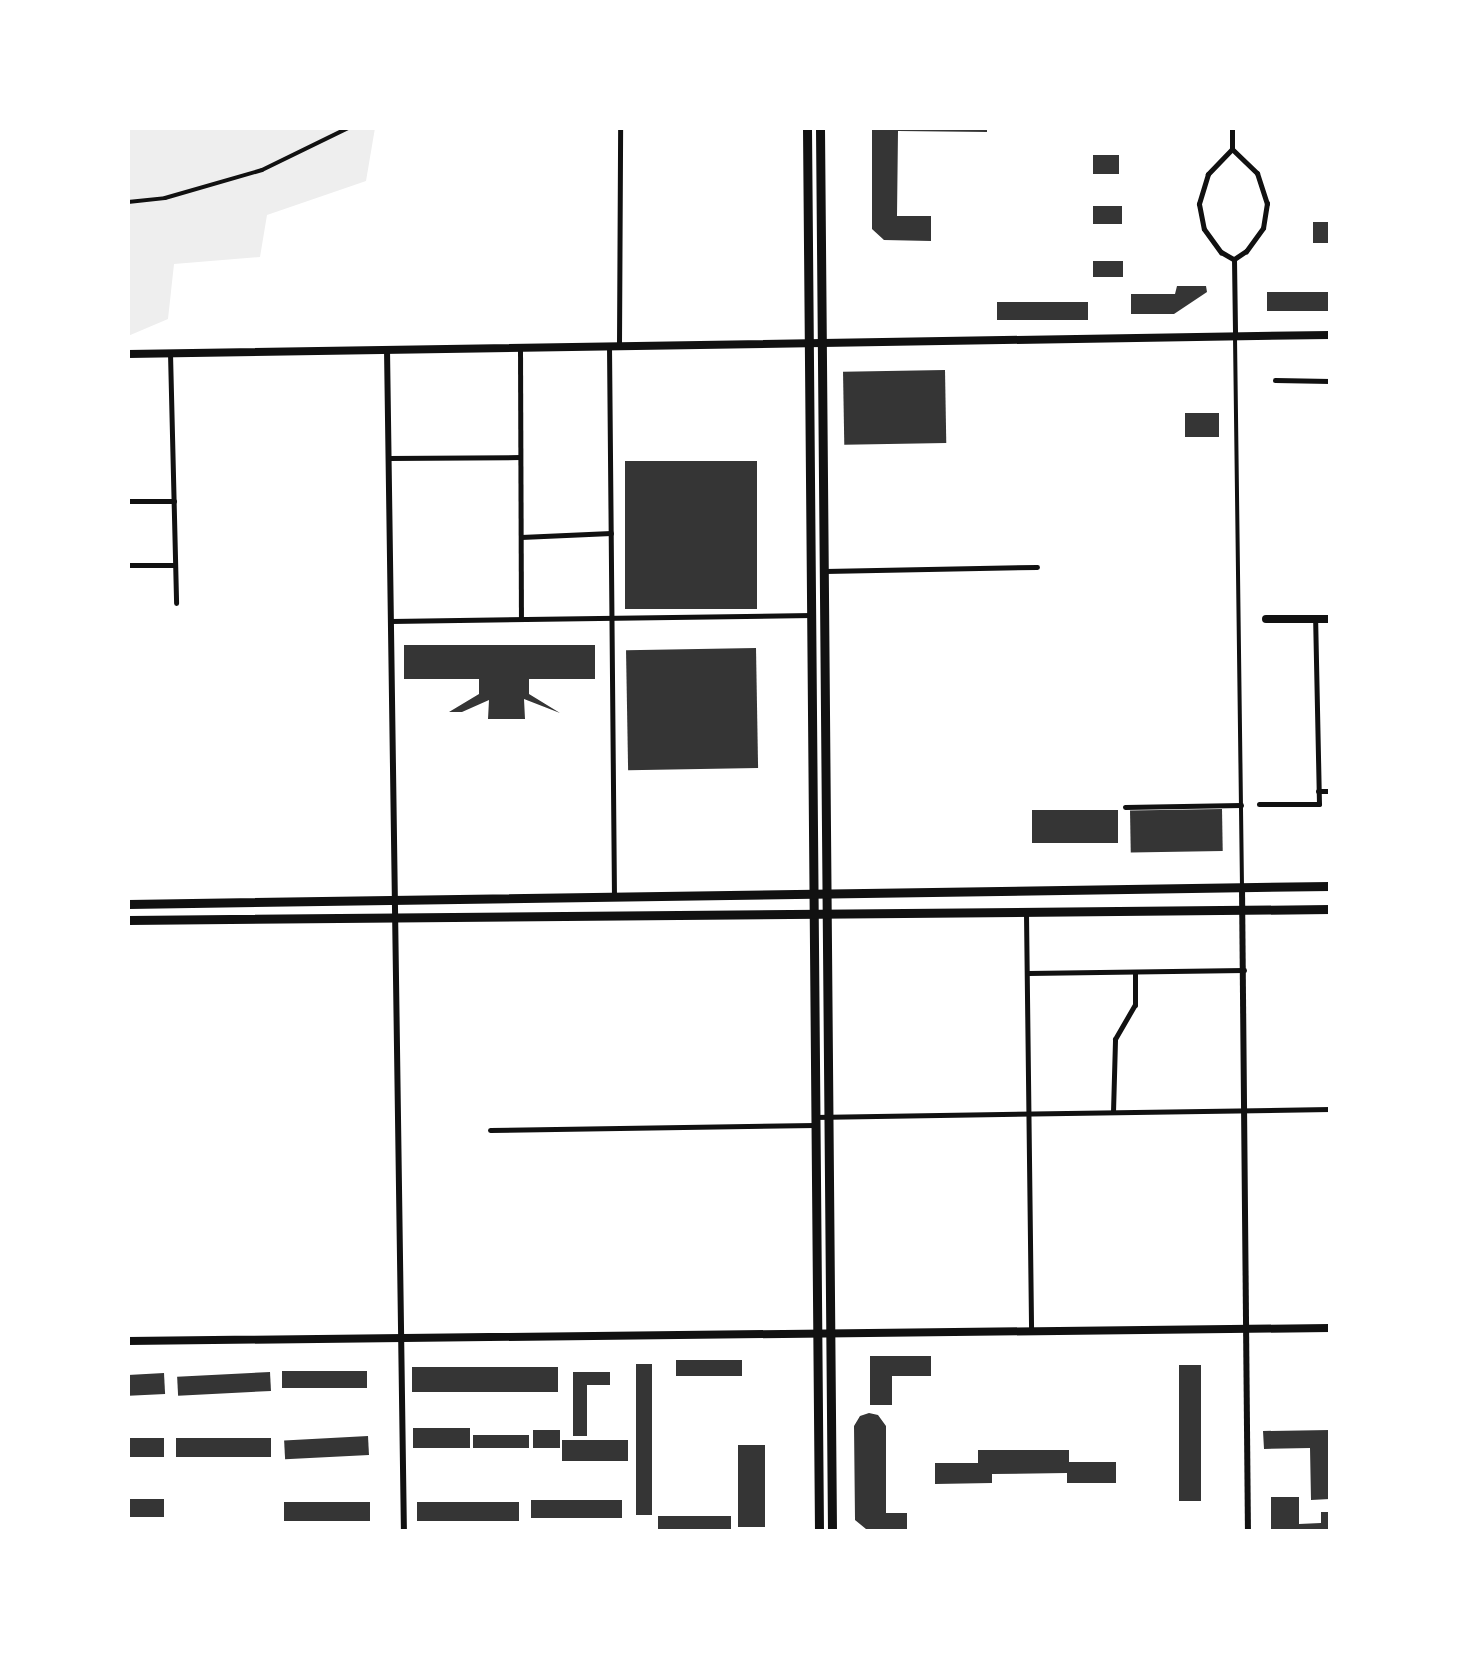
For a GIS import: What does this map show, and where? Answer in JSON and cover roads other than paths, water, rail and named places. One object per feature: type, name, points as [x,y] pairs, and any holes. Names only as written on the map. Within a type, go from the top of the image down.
[{"type":"main road","points":[[807,128],[810,894],[819,1532]]},
{"type":"main road","points":[[820,128],[832,1532]]},
{"type":"main road","points":[[128,354],[1330,335]]},
{"type":"main road","points":[[1266,619],[1330,619]]},
{"type":"main road","points":[[128,904],[1330,886]]},
{"type":"main road","points":[[128,920],[1330,910]]},
{"type":"main road","points":[[128,1341],[1330,1328]]},
{"type":"street","points":[[128,202],[165,198],[262,170],[348,128]]},
{"type":"street","points":[[614,896],[611,533],[620,128]]},
{"type":"street","points":[[1232,128],[1232,149],[1208,174],[1199,204],[1200,219],[1212,242],[1234,259]]},
{"type":"street","points":[[1232,149],[1257,173],[1267,203],[1266,218],[1255,242],[1234,259]]},
{"type":"street","points":[[1234,259],[1248,1532]]},
{"type":"street","points":[[520,347],[521,619]]},
{"type":"street","points":[[386,349],[404,1532]]},
{"type":"street","points":[[170,353],[176,603]]},
{"type":"street","points":[[1275,380],[1330,380]]},
{"type":"street","points":[[388,458],[520,456]]},
{"type":"street","points":[[128,501],[174,501]]},
{"type":"street","points":[[520,536],[611,533]]},
{"type":"street","points":[[128,566],[175,566]]},
{"type":"street","points":[[824,571],[1037,567]]},
{"type":"street","points":[[390,620],[826,614]]},
{"type":"street","points":[[1260,804],[1318,804],[1315,619]]},
{"type":"street","points":[[1318,791],[1330,791]]},
{"type":"street","points":[[1125,807],[1241,805]]},
{"type":"street","points":[[1026,911],[1031,1331]]},
{"type":"street","points":[[1028,973],[1244,970]]},
{"type":"street","points":[[1114,1112],[1115,1039],[1135,1005],[1135,972]]},
{"type":"street","points":[[490,1130],[814,1121],[829,1116],[1330,1110]]}]
